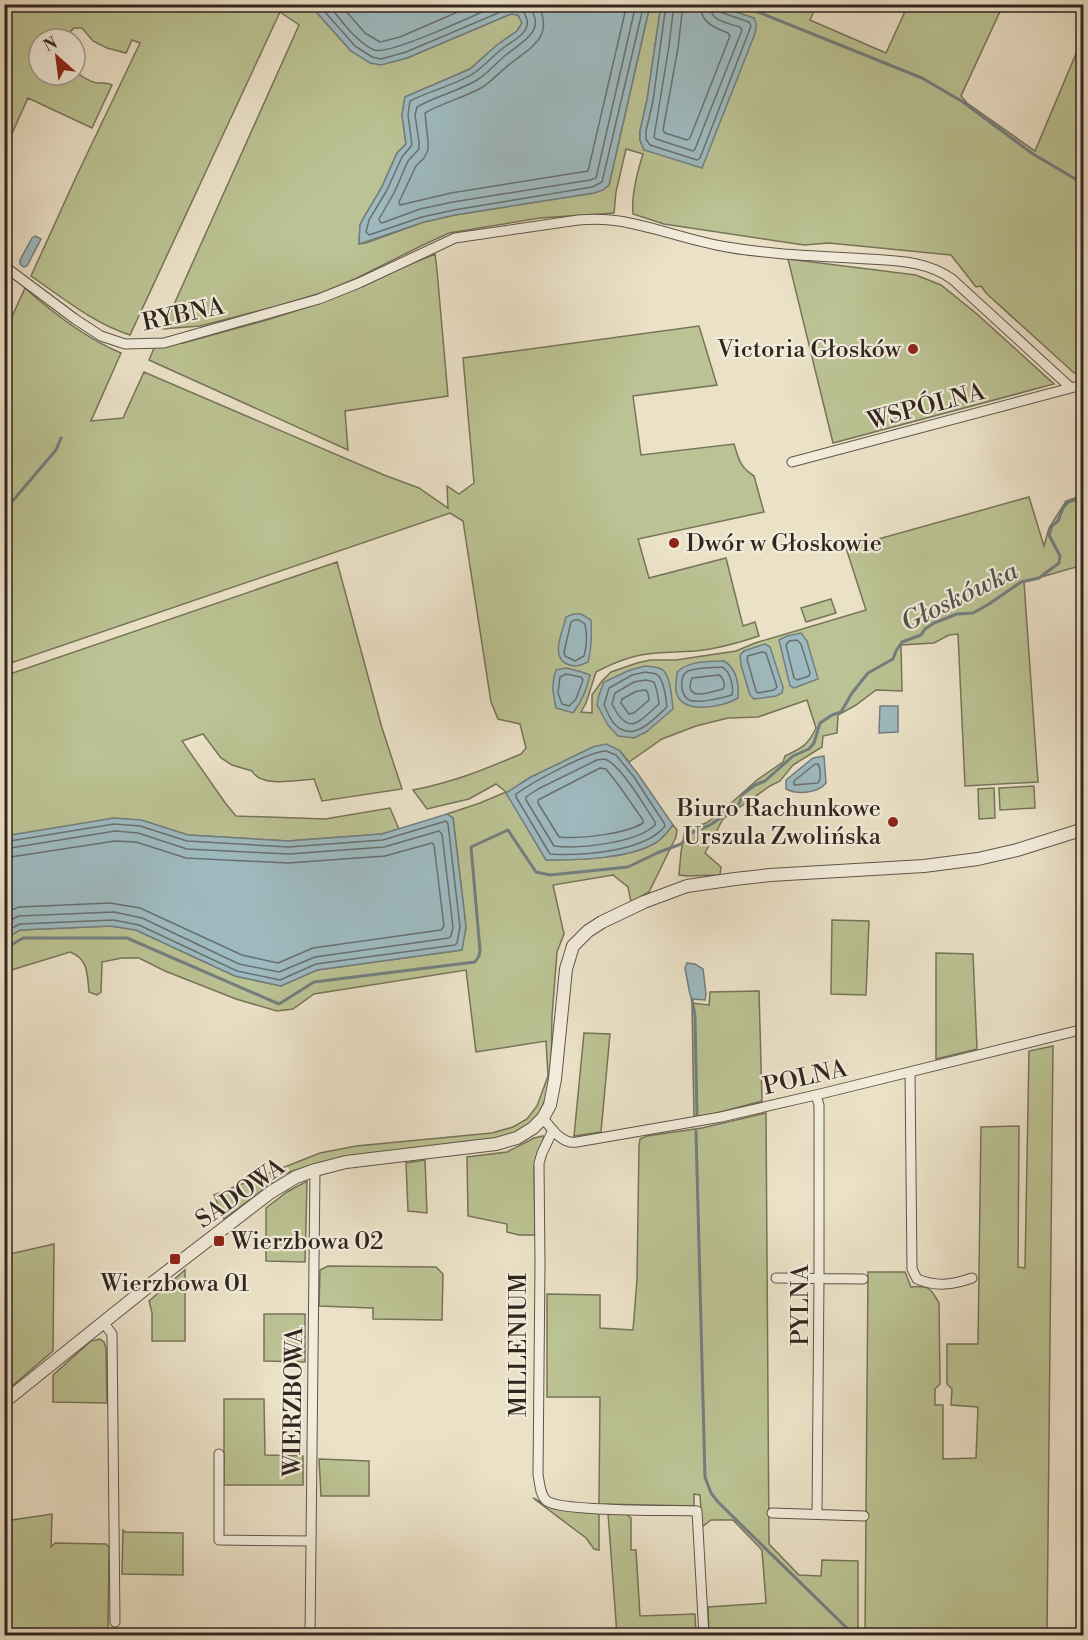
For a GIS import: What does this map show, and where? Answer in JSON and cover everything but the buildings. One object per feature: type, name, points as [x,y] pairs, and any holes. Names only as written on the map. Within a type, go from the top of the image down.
[{"type":"street","name":"RYBNA","points":[[4,266],[100,336],[124,344],[164,343],[319,299],[455,238],[578,219],[620,221],[726,247],[924,264],[940,270],[952,279],[1080,387]]},
{"type":"street","name":"WSPÓLNA","points":[[792,462],[1080,387]]},
{"type":"street","points":[[543,1118],[550,1105],[554,1088],[568,957],[580,937],[602,922],[662,894],[698,884],[772,875],[924,866],[970,860],[1017,850],[1083,829]]},
{"type":"street","name":"POLNA","points":[[543,1118],[571,1143],[721,1117],[1083,1029]]},
{"type":"street","points":[[910,1072],[912,1269],[917,1279],[934,1285],[955,1283],[972,1278]]},
{"type":"street","name":"PYLNA","points":[[816,1095],[819,1105],[817,1514]]},
{"type":"street","name":"SADOWA","points":[[4,1402],[276,1188],[296,1177],[346,1162],[496,1144],[523,1135],[543,1118]]},
{"type":"street","name":"MILLENIUM","points":[[554,1130],[539,1163],[539,1482],[544,1498],[553,1504],[605,1510],[697,1511],[704,1635]]},
{"type":"street","name":"WIERZBOWA","points":[[310,1635],[315,1170]]},
{"type":"street","points":[[776,1278],[863,1279]]},
{"type":"street","points":[[103,1322],[112,1334],[116,1622]]},
{"type":"street","points":[[219,1454],[219,1540],[311,1541]]},
{"type":"street","points":[[772,1513],[864,1516]]},
{"type":"green space","points":[[4,5],[310,5],[351,51],[407,58],[511,14],[518,15],[522,23],[517,31],[470,69],[405,97],[402,115],[406,144],[397,153],[382,187],[360,225],[359,244],[366,243],[424,222],[594,193],[609,185],[650,5],[661,5],[647,100],[640,131],[640,140],[644,150],[754,18],[715,5],[817,5],[810,20],[886,53],[908,5],[1003,5],[961,96],[967,103],[1035,151],[1083,37],[1084,158],[1081,163],[1084,170],[1083,377],[1073,372],[981,286],[976,287],[951,255],[829,243],[804,245],[664,224],[633,214],[634,192],[643,154],[626,149],[616,192],[614,213],[540,218],[449,233],[321,293],[200,326],[163,329],[299,25],[280,12],[130,335],[91,317],[31,276],[140,43],[132,40],[126,53],[93,41],[87,34],[87,27],[27,27],[27,87],[87,87],[87,79],[112,85],[92,128],[28,98],[5,149]]},
{"type":"green space","points":[[435,254],[448,396],[345,411],[348,450],[149,360],[155,346],[183,343],[314,305]]},
{"type":"green space","name":"Victoria Głosków","points":[[788,259],[916,275],[941,285],[977,314],[1054,384],[833,443]]},
{"type":"green space","points":[[25,288],[70,325],[121,353],[91,421],[123,418],[144,372],[419,488],[448,508],[447,486],[459,494],[474,483],[463,358],[699,326],[717,385],[633,396],[641,455],[734,444],[741,463],[754,476],[764,512],[638,539],[649,578],[726,558],[743,626],[755,622],[759,636],[711,649],[641,655],[615,663],[596,672],[581,712],[592,713],[592,695],[611,672],[650,660],[676,660],[736,651],[755,643],[866,610],[846,548],[1029,497],[1044,546],[1049,528],[1066,501],[1083,495],[1083,565],[1024,582],[1038,782],[965,786],[958,634],[949,635],[934,643],[901,645],[902,691],[876,690],[838,715],[837,733],[823,736],[822,747],[793,765],[780,781],[723,819],[705,853],[721,867],[720,875],[679,875],[685,830],[706,823],[719,814],[757,780],[783,762],[785,756],[807,742],[816,728],[807,700],[758,717],[728,718],[696,726],[662,739],[629,762],[619,750],[593,747],[531,777],[507,793],[546,860],[573,860],[633,852],[657,842],[673,825],[677,830],[676,837],[649,892],[631,902],[628,887],[613,875],[553,885],[564,934],[557,952],[552,1016],[551,1076],[540,1112],[529,1125],[501,1139],[347,1157],[314,1164],[284,1174],[224,1219],[214,1195],[320,1153],[356,1146],[492,1133],[513,1127],[527,1119],[537,1106],[548,1076],[546,1041],[476,1052],[466,970],[314,994],[293,1009],[277,1011],[236,999],[165,971],[139,958],[122,958],[102,962],[101,992],[97,995],[89,992],[84,963],[70,952],[5,972],[5,939],[20,930],[111,926],[136,930],[235,976],[281,986],[317,970],[461,950],[466,927],[453,818],[447,814],[506,792],[496,784],[469,799],[427,809],[413,790],[481,770],[521,754],[526,748],[520,724],[498,719],[491,702],[463,521],[450,513],[5,665],[5,332]]},
{"type":"green space","points":[[337,562],[382,728],[402,789],[322,801],[314,779],[280,782],[263,780],[252,771],[232,765],[221,758],[203,734],[182,741],[236,816],[325,819],[390,808],[399,829],[382,834],[288,841],[188,835],[141,820],[5,839],[4,676]]},
{"type":"green space","points":[[831,599],[836,613],[806,622],[801,608]]},
{"type":"green space","points":[[1034,786],[1035,808],[1000,810],[999,788]]},
{"type":"green space","points":[[994,788],[995,818],[979,819],[978,789]]},
{"type":"green space","points":[[832,920],[869,921],[866,995],[831,994]]},
{"type":"green space","points":[[936,953],[973,954],[977,1049],[936,1059]]},
{"type":"green space","points":[[759,991],[762,1101],[694,1119],[692,1003],[709,1005],[710,992]]},
{"type":"green space","points":[[584,1033],[610,1034],[601,1132],[574,1136]]},
{"type":"green space","points":[[1053,1046],[1047,1635],[865,1636],[868,1272],[905,1272],[911,1287],[925,1287],[931,1291],[939,1303],[940,1384],[935,1389],[935,1405],[943,1405],[943,1459],[976,1458],[978,1407],[951,1405],[952,1389],[947,1384],[947,1344],[978,1344],[981,1127],[1019,1126],[1018,1267],[1025,1268],[1029,1051]]},
{"type":"green space","points":[[766,1113],[769,1544],[799,1575],[821,1576],[822,1560],[858,1561],[858,1635],[709,1635],[708,1607],[766,1603],[762,1550],[733,1520],[711,1520],[702,1527],[700,1495],[694,1494],[694,1506],[599,1504],[600,1397],[547,1397],[547,1294],[600,1295],[600,1328],[633,1330],[637,1280],[640,1139]]},
{"type":"green space","points":[[543,1136],[544,1141],[534,1166],[535,1235],[507,1232],[507,1224],[468,1216],[467,1157],[507,1152],[534,1138]]},
{"type":"green space","points":[[425,1160],[427,1213],[408,1211],[406,1163]]},
{"type":"green space","points":[[307,1181],[305,1262],[266,1261],[266,1208],[287,1192]]},
{"type":"green space","points":[[54,1244],[53,1351],[5,1392],[5,1255]]},
{"type":"green space","points":[[328,1266],[436,1267],[443,1274],[442,1320],[373,1319],[373,1308],[319,1306],[320,1270]]},
{"type":"green space","points":[[185,1270],[185,1341],[152,1341],[152,1313],[149,1301]]},
{"type":"green space","points":[[264,1314],[305,1314],[305,1362],[264,1361]]},
{"type":"green space","points":[[100,1339],[106,1348],[107,1403],[53,1402],[53,1375],[91,1341]]},
{"type":"green space","points":[[224,1399],[264,1399],[265,1455],[303,1456],[303,1485],[224,1485]]},
{"type":"green space","points":[[319,1459],[369,1461],[369,1496],[321,1496]]},
{"type":"green space","points":[[533,1498],[554,1509],[599,1513],[599,1550],[594,1549],[586,1538]]},
{"type":"green space","points":[[608,1513],[624,1513],[631,1518],[631,1550],[636,1550],[640,1616],[695,1614],[696,1635],[617,1635]]},
{"type":"green space","points":[[52,1514],[51,1547],[55,1543],[106,1544],[109,1547],[108,1635],[5,1636],[5,1521]]},
{"type":"green space","points":[[123,1530],[125,1532],[183,1533],[183,1575],[122,1574]]},
{"type":"green space","points":[[211,1629],[271,1630],[271,1635],[211,1635]]},
{"type":"water","points":[[310,5],[650,5],[609,185],[594,193],[424,222],[359,244],[360,225],[382,187],[397,153],[406,144],[402,115],[405,97],[470,69],[517,31],[522,23],[518,15],[511,14],[407,58],[381,65],[370,63],[351,51]]},
{"type":"water","points":[[661,5],[715,5],[754,18],[756,23],[754,36],[702,168],[644,150],[640,140]]},
{"type":"water","points":[[35,236],[41,239],[27,266],[24,267],[20,264],[20,260]]},
{"type":"water","points":[[581,614],[591,620],[588,662],[576,666],[568,665],[561,659],[558,648],[566,617]]},
{"type":"water","points":[[801,633],[807,641],[818,679],[794,688],[790,686],[779,640]]},
{"type":"water","points":[[765,644],[770,647],[783,687],[782,693],[754,699],[750,695],[740,655],[744,651]]},
{"type":"water","points":[[724,661],[732,668],[736,677],[738,698],[723,704],[703,707],[694,707],[679,699],[676,691],[677,672],[688,665]]},
{"type":"water","points":[[645,666],[660,668],[664,671],[671,689],[673,709],[646,732],[634,738],[618,736],[608,725],[597,705],[604,682]]},
{"type":"water","points":[[566,668],[590,675],[584,695],[573,713],[556,708],[554,698],[553,684],[556,670]]},
{"type":"water","points":[[880,706],[898,706],[898,732],[879,733]]},
{"type":"water","points":[[606,744],[619,750],[673,825],[657,842],[633,852],[573,860],[546,860],[506,793],[531,777],[593,747]]},
{"type":"water","points":[[824,756],[826,783],[818,789],[807,792],[786,789],[786,780],[813,758]]},
{"type":"water","points":[[447,814],[453,818],[466,927],[462,950],[317,970],[281,986],[235,976],[136,930],[111,926],[20,930],[5,939],[5,836],[114,818],[141,820],[188,835],[288,841],[382,834]]},
{"type":"water","points":[[687,963],[695,964],[703,969],[705,1000],[692,999],[690,995],[685,968]]},
{"type":"waterway","points":[[738,4],[922,78],[963,102],[1033,154],[1084,184]]},
{"type":"waterway","points":[[4,511],[56,450],[61,438]]},
{"type":"waterway","name":"Głoskówka","points":[[4,949],[23,938],[127,938],[279,1004],[314,982],[475,962],[480,950],[471,847],[508,830],[536,872],[550,875],[628,867],[681,844],[691,833],[710,825],[738,806],[743,794],[765,781],[793,756],[809,749],[814,743],[820,723],[841,712],[868,673],[893,659],[902,642],[921,635],[934,623],[957,614],[973,613],[1021,582],[1039,578],[1059,563],[1060,556],[1049,535],[1052,526],[1058,521],[1068,502],[1084,497]]},
{"type":"waterway","points":[[692,999],[695,1016],[697,1115]]},
{"type":"waterway","points":[[696,1131],[705,1477],[711,1493],[718,1502],[854,1635]]},
{"type":"place","name":"Victoria Głosków","points":[[913,349]]},
{"type":"place","name":"Dwór w Głoskowie","points":[[674,543]]},
{"type":"place","name":"Biuro Rachunkowe Urszula Zwolińska","points":[[893,822]]},
{"type":"place","name":"Wierzbowa 02","points":[[219,1241]]},
{"type":"place","name":"Wierzbowa 01","points":[[175,1259]]}]
